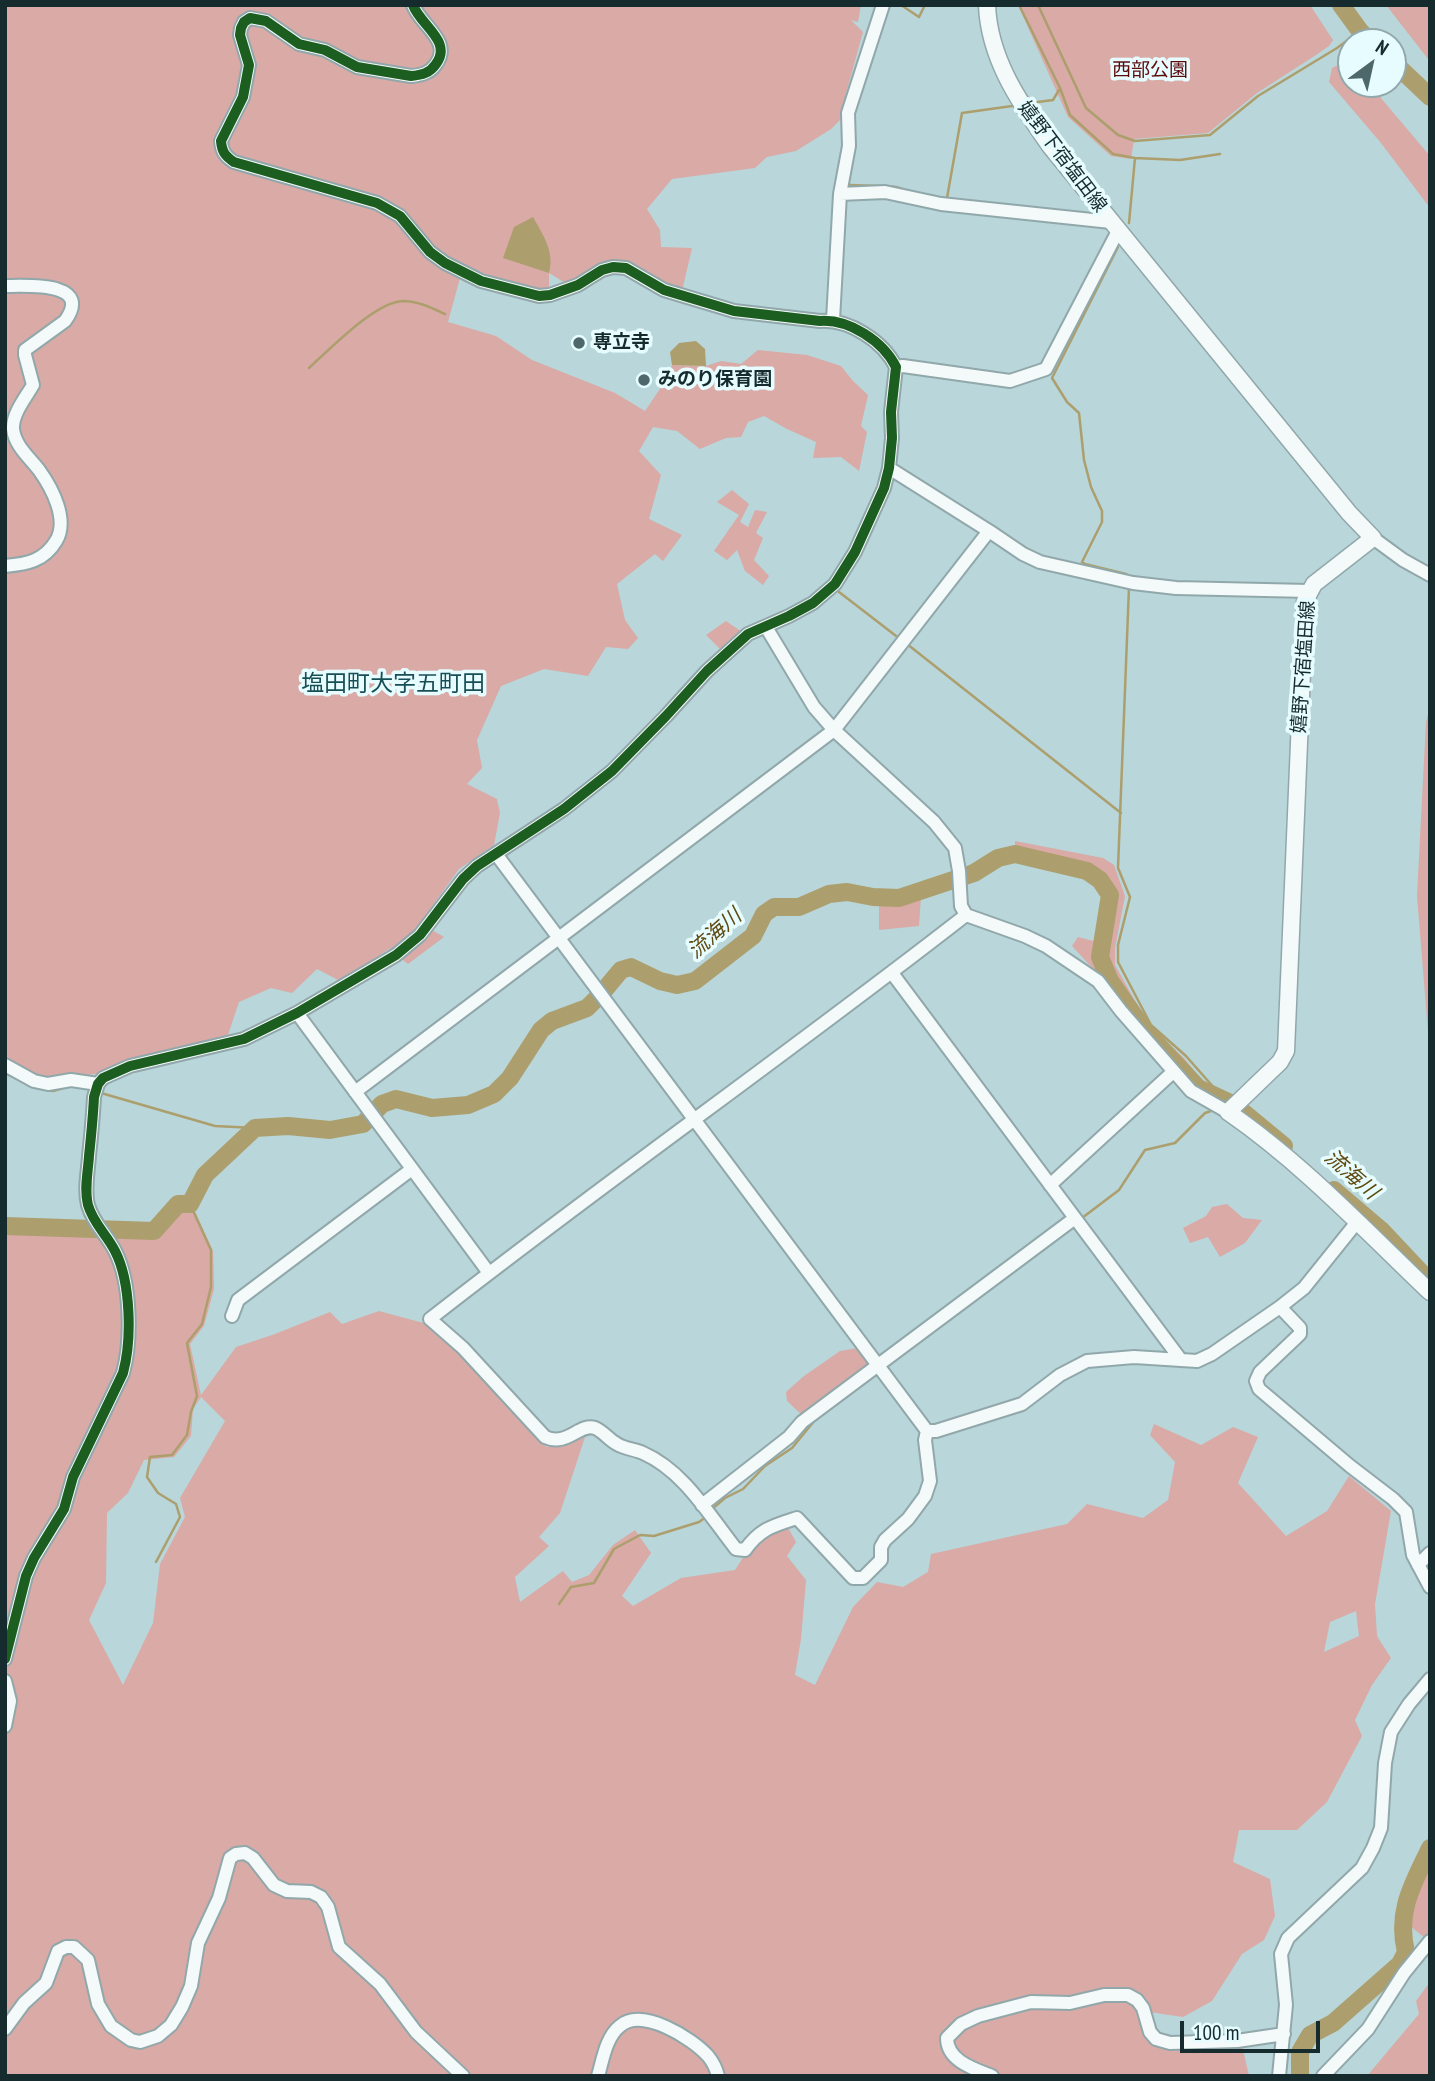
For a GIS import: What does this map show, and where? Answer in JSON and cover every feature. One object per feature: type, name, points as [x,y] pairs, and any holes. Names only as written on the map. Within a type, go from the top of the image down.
[{"type":"main road","name":"嬉野下宿塩田線","points":[[987,5],[996,56],[1018,101],[1050,146],[1349,513],[1373,538],[1314,584],[1305,601],[1286,1051],[1280,1062],[1228,1112]]},
{"type":"main road","points":[[1228,1112],[1283,1154],[1430,1292]]},
{"type":"street","points":[[5,1659],[26,1576],[64,1509],[73,1477],[123,1373],[128,1354],[129,1331],[124,1273],[116,1251],[95,1221],[88,1204],[86,1186],[96,1091],[103,1078],[130,1066],[244,1039],[297,1013],[396,955],[420,935],[463,879],[477,866],[564,809],[612,771],[707,671],[748,634],[813,603],[835,584],[855,552],[884,488],[890,468],[891,412],[896,367],[869,336],[833,320],[820,321],[734,311],[664,290],[626,268],[601,270],[578,285],[539,296],[481,281],[445,263],[430,252],[391,209],[234,162],[225,156],[221,141],[243,97],[249,65],[240,35],[244,22],[250,18],[258,18],[299,44],[325,50],[357,67],[411,76],[429,72],[436,66],[442,49],[412,5]]},
{"type":"street","points":[[833,320],[840,194],[849,146],[848,113],[883,5]]},
{"type":"street","points":[[840,194],[886,192],[941,204],[1114,227],[1046,369],[1010,381],[896,367]]},
{"type":"street","points":[[5,286],[54,287],[68,297],[72,305],[65,321],[25,350],[33,385],[14,422],[13,432],[19,447],[52,492],[61,530],[48,552],[38,560],[5,566]]},
{"type":"street","points":[[890,468],[1023,554],[1040,562],[1129,582],[1176,589],[1309,592]]},
{"type":"street","points":[[355,1092],[834,730],[989,531]]},
{"type":"street","points":[[1373,538],[1403,560],[1430,575]]},
{"type":"street","points":[[766,627],[814,707],[834,730],[934,822],[955,848],[961,906],[966,915],[1046,946],[1098,981],[1191,1091],[1228,1112]]},
{"type":"street","points":[[496,854],[695,1119],[927,1431],[925,1440],[930,1481],[925,1496],[908,1519],[885,1540],[881,1547],[881,1560],[863,1577],[853,1577],[797,1518],[766,1528],[754,1537],[745,1550],[736,1549],[678,1476],[643,1453],[617,1445],[596,1428],[587,1427],[568,1438],[553,1441],[545,1437],[463,1348],[430,1319],[489,1273],[695,1119],[892,973],[966,915]]},
{"type":"street","points":[[892,973],[1181,1360]]},
{"type":"street","points":[[297,1013],[489,1273]]},
{"type":"street","points":[[5,1065],[34,1081],[48,1084],[71,1080],[96,1091]]},
{"type":"street","points":[[1050,1185],[1173,1072]]},
{"type":"street","points":[[232,1316],[239,1300],[412,1169]]},
{"type":"street","points":[[702,1505],[877,1364],[1075,1218]]},
{"type":"street","points":[[927,1431],[936,1431],[1022,1404],[1060,1375],[1087,1361],[1134,1357],[1197,1361],[1212,1354],[1304,1288],[1357,1222]]},
{"type":"street","points":[[1280,1307],[1300,1328],[1300,1334],[1260,1372],[1256,1381],[1259,1389],[1406,1512],[1413,1555],[1430,1587]]},
{"type":"street","points":[[1418,1566],[1430,1553]]},
{"type":"street","points":[[1279,2076],[1286,2005],[1281,1954],[1288,1938],[1362,1868],[1373,1848],[1381,1828],[1385,1763],[1391,1732],[1430,1679]]},
{"type":"street","points":[[5,1681],[9,1701],[5,1726]]},
{"type":"street","points":[[5,2029],[24,2003],[46,1983],[58,1951],[74,1947],[88,1960],[98,2004],[111,2026],[131,2040],[140,2042],[158,2036],[171,2025],[183,2007],[191,1986],[198,1943],[219,1898],[230,1858],[245,1853],[253,1858],[274,1885],[287,1891],[311,1892],[321,1897],[328,1907],[339,1947],[380,1984],[416,2032],[463,2076]]},
{"type":"street","points":[[1323,2076],[1368,2029],[1404,1973],[1430,1941]]},
{"type":"street","points":[[992,2076],[971,2068],[952,2055],[947,2048],[947,2038],[961,2024],[978,2016],[1031,2002],[1070,2003],[1104,1995],[1128,1995],[1143,2008],[1150,2032],[1156,2039],[1170,2043],[1237,2041],[1284,2034]]},
{"type":"street","points":[[598,2076],[610,2036],[621,2024],[635,2019],[669,2029],[696,2045],[715,2066],[718,2076]]},
{"type":"green space","points":[[5,5],[861,5],[858,22],[851,20],[863,32],[845,97],[843,117],[831,129],[796,151],[767,157],[755,168],[672,179],[647,209],[660,230],[661,247],[692,248],[682,291],[640,268],[615,261],[567,284],[549,273],[549,288],[533,295],[463,267],[448,322],[496,336],[532,360],[615,393],[645,411],[668,377],[672,365],[706,366],[721,361],[741,364],[758,350],[807,355],[841,366],[868,395],[861,426],[867,432],[859,471],[841,457],[813,458],[816,442],[764,416],[748,422],[741,437],[726,438],[700,449],[677,431],[653,427],[639,451],[661,475],[649,519],[682,535],[663,561],[655,554],[617,584],[625,620],[638,638],[628,649],[606,647],[588,676],[544,669],[501,686],[477,740],[482,768],[467,784],[497,799],[500,813],[494,845],[459,869],[420,923],[444,937],[408,964],[389,949],[340,981],[317,969],[292,993],[271,988],[239,1002],[227,1038],[173,1053],[128,1060],[96,1074],[44,1078],[5,1059]]},
{"type":"green space","name":"西部公園","points":[[1018,5],[1310,5],[1333,40],[1329,46],[1257,93],[1208,133],[1134,139],[1131,159],[1111,156],[1068,117]]},
{"type":"green space","points":[[1386,5],[1430,5],[1430,60],[1407,32],[1407,28],[1404,28]]},
{"type":"green space","points":[[1337,66],[1337,91],[1329,82],[1332,68]]},
{"type":"green space","points":[[1343,98],[1381,98],[1430,156],[1430,208]]},
{"type":"green space","points":[[732,490],[749,504],[740,522],[748,527],[755,510],[767,512],[756,533],[763,538],[754,560],[769,576],[763,585],[745,571],[737,550],[727,560],[714,551],[739,515],[717,502]]},
{"type":"green space","points":[[726,621],[742,632],[722,651],[706,635]]},
{"type":"green space","points":[[1430,707],[1430,1037],[1417,896],[1426,722]]},
{"type":"green space","points":[[1015,841],[1103,858],[1114,865],[1125,896],[1115,948],[1115,965],[1149,1026],[1184,1058],[1204,1083],[1199,1085],[1147,1030],[1115,983],[1096,972],[1072,946],[1078,937],[1109,945],[1115,895],[1103,876],[1088,868],[1015,850]]},
{"type":"green space","points":[[921,896],[919,926],[879,930],[879,906]]},
{"type":"green space","points":[[1227,1204],[1243,1218],[1262,1220],[1245,1243],[1220,1257],[1208,1237],[1190,1243],[1183,1228],[1206,1216],[1212,1207]]},
{"type":"green space","points":[[179,1207],[194,1209],[213,1251],[214,1289],[204,1326],[190,1344],[201,1395],[236,1347],[330,1312],[342,1324],[379,1311],[427,1324],[461,1353],[547,1447],[585,1437],[560,1513],[539,1537],[549,1546],[515,1577],[520,1602],[563,1571],[572,1582],[589,1575],[613,1545],[635,1530],[651,1553],[622,1596],[633,1606],[681,1578],[735,1570],[757,1536],[787,1526],[796,1542],[787,1556],[806,1580],[795,1675],[815,1685],[853,1607],[877,1582],[903,1587],[928,1572],[931,1554],[1067,1524],[1087,1504],[1143,1518],[1168,1500],[1175,1462],[1150,1435],[1154,1424],[1201,1445],[1233,1427],[1258,1437],[1238,1483],[1286,1536],[1327,1511],[1349,1476],[1391,1511],[1375,1604],[1377,1636],[1391,1658],[1372,1685],[1355,1720],[1362,1736],[1327,1802],[1297,1830],[1239,1830],[1233,1862],[1270,1879],[1275,1916],[1264,1940],[1242,1954],[1212,2001],[1183,2017],[1149,2012],[1155,2043],[1242,2045],[1249,2076],[5,2076],[5,1230],[153,1236]],"holes":[[[201,1397],[225,1421],[180,1498],[185,1517],[160,1564],[153,1623],[123,1685],[89,1620],[106,1583],[107,1513],[128,1493],[144,1460],[174,1457],[191,1436],[193,1409]],[[1356,1611],[1359,1636],[1324,1652],[1330,1622]]]},
{"type":"green space","points":[[858,1348],[869,1364],[802,1415],[787,1401],[786,1392],[804,1376],[840,1351]]},
{"type":"green space","points":[[1430,1865],[1430,1932],[1425,1938],[1410,1926],[1412,1902]]},
{"type":"green space","points":[[1430,1982],[1430,2076],[1367,2076],[1419,2014],[1416,2001]]},
{"type":"shaded area","points":[[533,217],[549,251],[549,273],[503,258],[514,227]]},
{"type":"shaded area","points":[[696,341],[705,349],[706,366],[672,365],[670,352],[679,343]]},
{"type":"waterway","points":[[901,5],[919,17],[925,5]]},
{"type":"waterway","points":[[1019,5],[1060,88],[1070,115],[1113,154],[1180,160],[1220,154]]},
{"type":"waterway","points":[[1038,5],[1086,108],[1118,135],[1135,141],[1210,135],[1258,96],[1337,48]]},
{"type":"waterway","points":[[1341,5],[1358,28]]},
{"type":"waterway","points":[[1407,75],[1430,97]]},
{"type":"waterway","points":[[1030,103],[1053,100],[1059,90]]},
{"type":"waterway","points":[[947,198],[962,113],[1012,106]]},
{"type":"waterway","points":[[1129,223],[1135,158]]},
{"type":"waterway","points":[[849,185],[881,186]]},
{"type":"waterway","points":[[887,186],[912,192]]},
{"type":"waterway","points":[[1118,247],[1052,378],[1067,402],[1079,413],[1084,460],[1091,487],[1102,511],[1102,522],[1082,562],[1130,577]]},
{"type":"waterway","points":[[309,368],[353,328],[392,303],[414,302],[445,314]]},
{"type":"waterway","points":[[1129,587],[1118,868],[1130,897],[1118,945],[1118,962],[1151,1025],[1186,1056],[1223,1098]]},
{"type":"waterway","points":[[839,592],[900,639]]},
{"type":"waterway","points":[[907,644],[1121,813]]},
{"type":"waterway","name":"流海川","points":[[5,1226],[154,1231],[178,1204],[190,1204],[205,1175],[255,1128],[288,1126],[330,1130],[363,1124],[382,1104],[396,1099],[432,1108],[468,1105],[494,1094],[510,1078],[541,1030],[552,1021],[587,1008],[621,970],[631,967],[660,981],[677,985],[695,981],[753,936],[764,914],[774,907],[799,907],[829,894],[847,892],[899,898],[974,873],[998,858],[1015,854],[1087,871],[1100,880],[1110,895],[1100,957],[1110,981],[1145,1031],[1198,1088],[1230,1103]]},
{"type":"waterway","points":[[5,1073],[18,1079]]},
{"type":"waterway","points":[[47,1090],[71,1086]]},
{"type":"waterway","points":[[101,1093],[215,1126],[255,1128]]},
{"type":"waterway","name":"流海川","points":[[1238,1108],[1284,1146]]},
{"type":"waterway","points":[[1082,1218],[1119,1190],[1145,1150],[1175,1143],[1205,1113],[1211,1111]]},
{"type":"waterway","name":"流海川","points":[[1334,1190],[1381,1230],[1430,1282]]},
{"type":"waterway","points":[[156,1562],[180,1517],[176,1504],[158,1493],[147,1477],[150,1457],[172,1455],[187,1435],[197,1396],[187,1343],[202,1324],[211,1287],[211,1250],[190,1204]]},
{"type":"waterway","points":[[712,1509],[725,1498],[743,1489],[765,1466],[792,1448],[815,1420],[859,1387]]},
{"type":"waterway","points":[[559,1604],[571,1587],[594,1583],[614,1549],[640,1535],[654,1536],[699,1522],[706,1517]]},
{"type":"waterway","points":[[1300,2076],[1300,2052],[1310,2035],[1333,2023],[1400,1964],[1406,1952],[1403,1924],[1408,1898],[1430,1848]]},
{"type":"cycle path","points":[[5,1659],[26,1576],[64,1509],[73,1477],[123,1373],[126,1360],[129,1328],[124,1279],[115,1251],[93,1218],[87,1199],[94,1097],[98,1084],[103,1078],[130,1066],[244,1039],[297,1013],[396,955],[420,935],[463,879],[477,866],[564,809],[612,771],[707,671],[748,634],[813,603],[835,584],[855,552],[884,488],[889,468],[896,367],[874,340],[853,328],[831,321],[734,311],[664,290],[626,268],[602,270],[578,285],[539,296],[481,281],[445,263],[430,252],[400,216],[377,203],[234,162],[226,156],[221,141],[243,97],[249,65],[240,35],[244,22],[250,18],[266,21],[299,44],[325,50],[357,67],[411,76],[431,70],[440,56],[441,48],[413,5]]},
{"type":"place","name":"専立寺","points":[[579,343]]},
{"type":"place","name":"みのり保育園","points":[[644,380]]},
{"type":"district","name":"塩田町大字五町田","points":[[393,684]]}]
